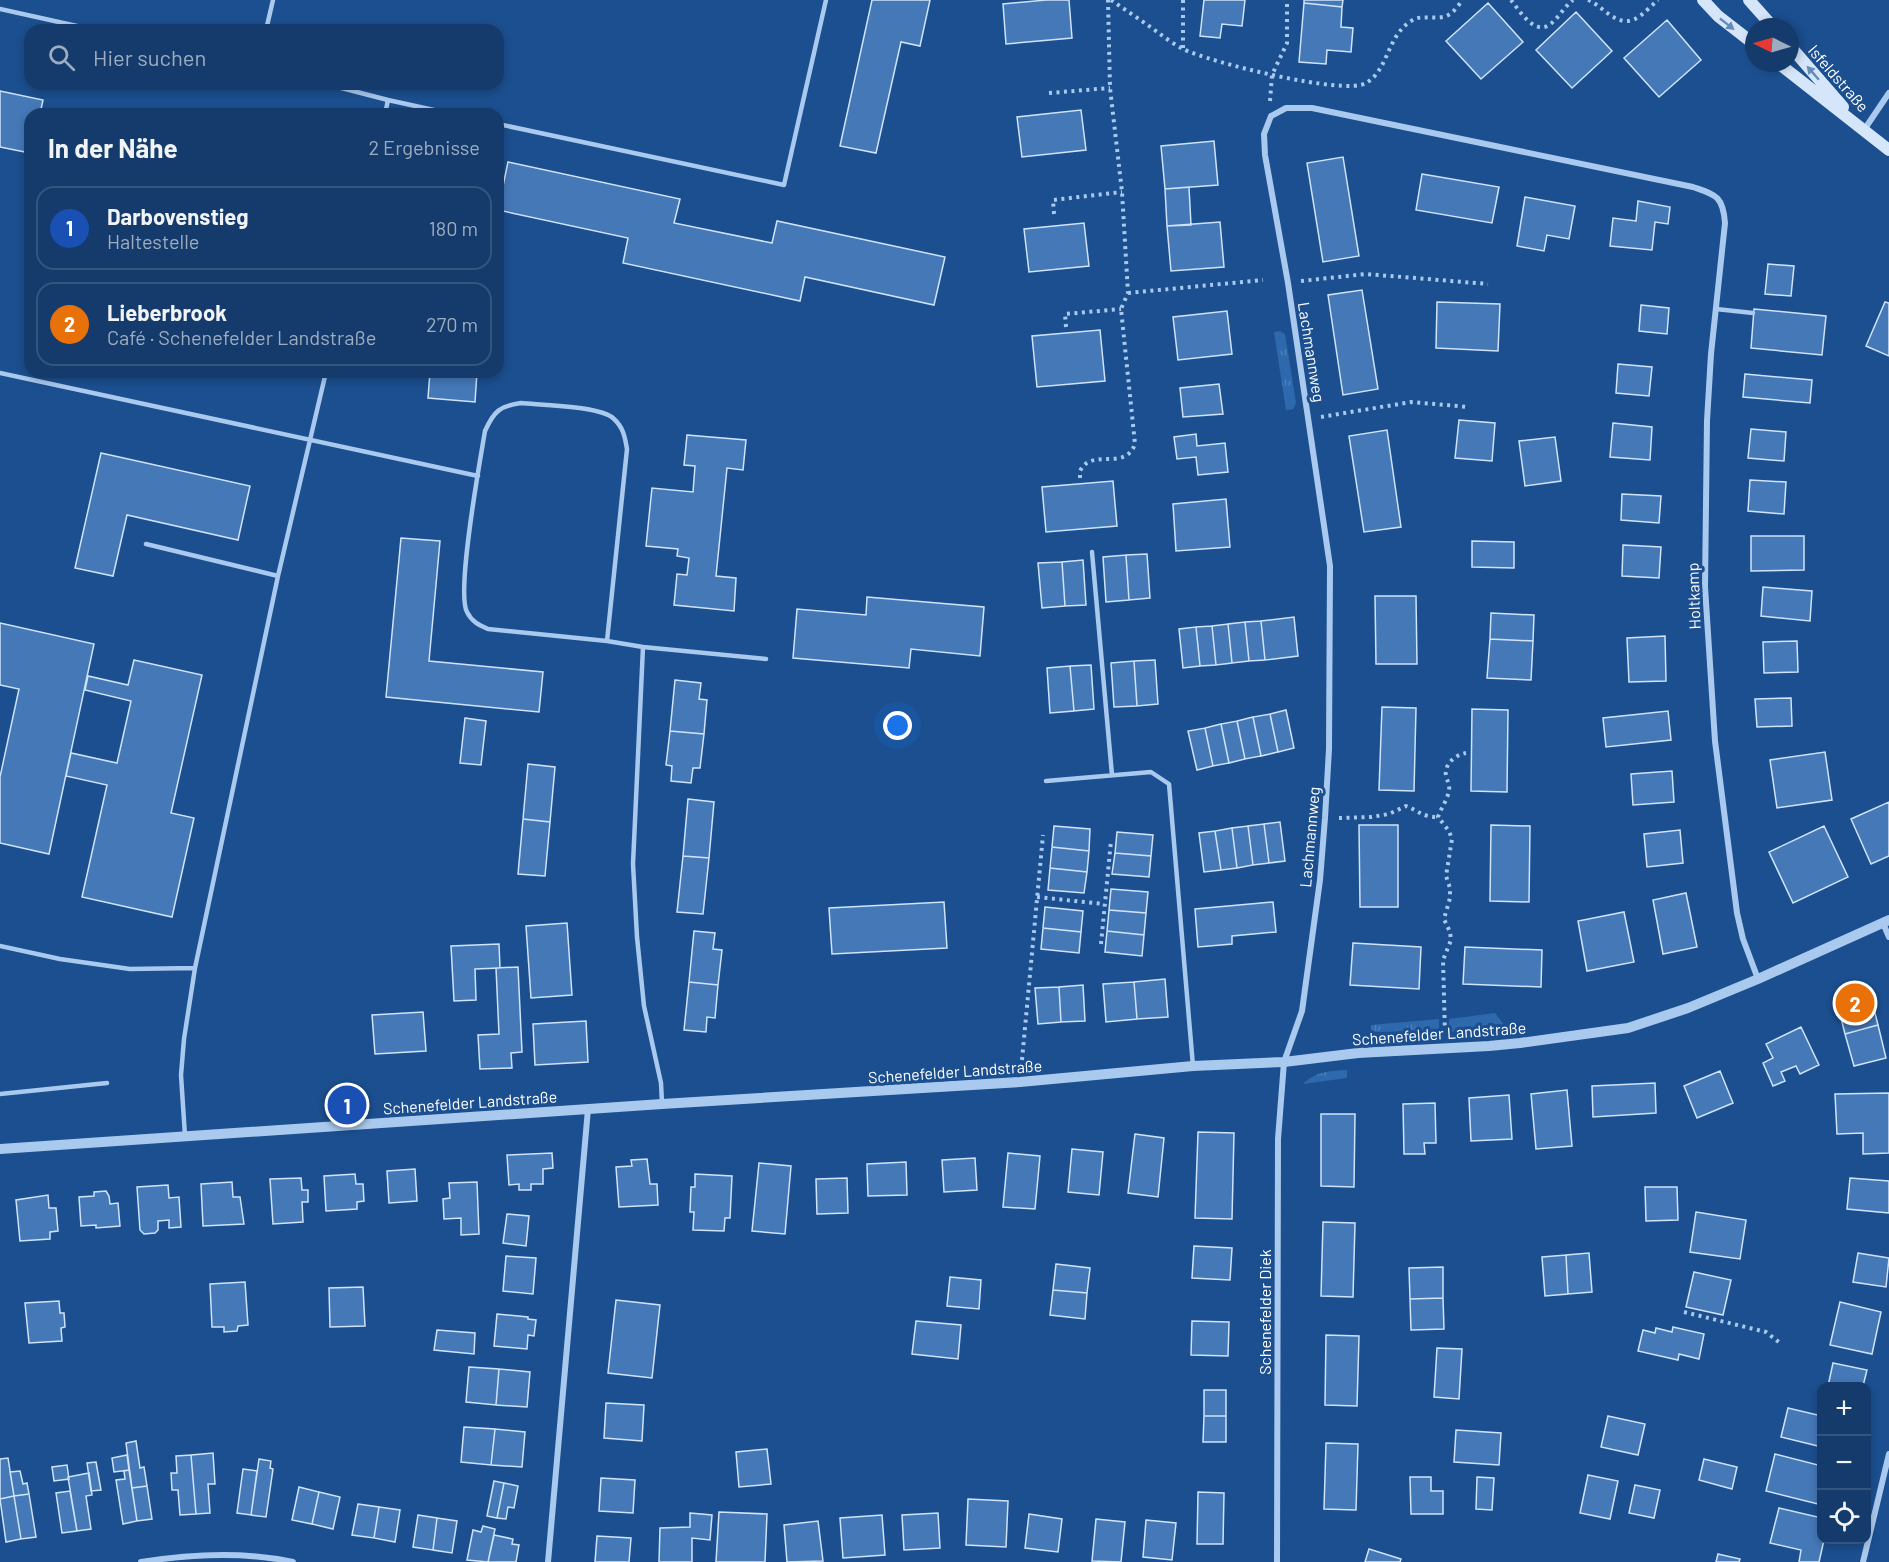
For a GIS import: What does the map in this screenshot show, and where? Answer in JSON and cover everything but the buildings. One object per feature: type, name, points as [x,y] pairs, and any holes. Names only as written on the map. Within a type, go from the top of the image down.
[{"type":"main road","points":[[1703,0],[1718,16],[1745,37]]},
{"type":"main road","points":[[1749,0],[1765,18]]},
{"type":"main road","name":"Isfeldstraße","points":[[1799,56],[1863,130]]},
{"type":"main road","name":"Isfeldstraße","points":[[1789,72],[1889,150]]},
{"type":"street","points":[[1863,130],[1889,93]]},
{"type":"street","name":"Holtkamp","points":[[1271,116],[1286,108],[1312,108],[1693,187],[1709,192],[1719,199],[1724,208],[1725,223],[1708,399],[1705,587],[1715,741],[1737,913],[1743,939],[1758,979]]},
{"type":"street","name":"Lachmannweg","points":[[1271,116],[1264,134],[1265,155],[1288,283],[1330,566],[1329,749],[1320,880],[1302,1011],[1284,1062]]},
{"type":"street","points":[[1886,921],[1889,937]]},
{"type":"street","name":"Schenefelder Landstraße","points":[[0,1149],[1020,1082],[1193,1066],[1284,1062],[1358,1053],[1520,1043],[1628,1028],[1688,1008],[1886,921]]},
{"type":"street","name":"Schenefelder Diek","points":[[1276,1562],[1278,1139],[1284,1062]]},
{"type":"street","points":[[548,1562],[588,1109]]},
{"type":"street","points":[[1863,1562],[1889,1454]]},
{"type":"street","points":[[141,1562],[172,1557],[226,1554],[258,1556],[293,1562]]},
{"type":"lane","points":[[267,24],[273,0]]},
{"type":"lane","points":[[504,125],[784,185],[826,0]]},
{"type":"lane","points":[[0,9],[68,24]]},
{"type":"lane","points":[[349,90],[425,108]]},
{"type":"lane","points":[[386,108],[388,100]]},
{"type":"lane","points":[[1716,309],[1752,313]]},
{"type":"lane","points":[[0,373],[478,476]]},
{"type":"lane","points":[[185,1136],[181,1075],[195,968],[278,576],[325,378]]},
{"type":"lane","points":[[607,641],[627,449],[623,431],[613,417],[597,410],[521,403],[506,405],[492,415],[485,431],[478,476],[464,595],[466,611],[475,623],[488,629],[766,659]]},
{"type":"lane","points":[[146,544],[278,576]]},
{"type":"lane","points":[[1092,552],[1112,775]]},
{"type":"lane","points":[[643,647],[633,864],[644,1006],[661,1083],[662,1104]]},
{"type":"lane","points":[[1046,781],[1150,772],[1169,784],[1193,1066]]},
{"type":"lane","points":[[0,946],[60,959],[130,969],[195,968]]},
{"type":"lane","points":[[0,1094],[107,1083]]},
{"type":"path","points":[[1109,0],[1182,49],[1234,66],[1272,75],[1350,87],[1364,84],[1376,76],[1394,38],[1412,20],[1450,14],[1463,0]]},
{"type":"path","points":[[1080,478],[1080,471],[1087,463],[1094,460],[1126,457],[1132,452],[1135,444],[1121,309],[1128,293],[1122,192],[1110,88],[1109,0]]},
{"type":"path","points":[[1182,49],[1183,0]]},
{"type":"path","points":[[1271,116],[1272,75],[1287,43],[1287,0]]},
{"type":"path","points":[[1511,0],[1533,25],[1540,28],[1549,25],[1573,0]]},
{"type":"path","points":[[1588,0],[1616,19],[1625,21],[1635,19],[1658,0]]},
{"type":"path","points":[[1049,93],[1110,88]]},
{"type":"path","points":[[1054,214],[1053,200],[1122,192]]},
{"type":"path","points":[[1288,283],[1366,274],[1488,285]]},
{"type":"path","points":[[1128,293],[1263,280]]},
{"type":"path","points":[[1066,327],[1065,314],[1121,309]]},
{"type":"path","points":[[1309,419],[1411,402],[1469,407]]},
{"type":"path","points":[[1438,817],[1449,792],[1446,775],[1449,763],[1460,754],[1466,753]]},
{"type":"path","points":[[1325,818],[1371,817],[1389,814],[1406,806],[1420,815],[1438,817],[1449,831],[1452,839],[1446,876],[1450,898],[1444,920],[1451,940],[1443,960],[1444,1048]]},
{"type":"path","points":[[1022,1060],[1043,835]]},
{"type":"path","points":[[1101,944],[1111,841]]},
{"type":"path","points":[[1037,897],[1104,904]]},
{"type":"path","points":[[1684,1312],[1766,1332],[1780,1343]]},
{"type":"green space","points":[[1280,331],[1285,334],[1296,403],[1293,409],[1286,410],[1274,332]]},
{"type":"green space","points":[[1495,1013],[1508,1030],[1449,1032],[1449,1019]]},
{"type":"green space","points":[[1439,1019],[1439,1031],[1372,1032],[1371,1025]]},
{"type":"green space","points":[[1347,1070],[1347,1078],[1303,1084],[1318,1074]]},
{"type":"place","name":"Lieberbrook","points":[[1855,1003]]},
{"type":"place","name":"Darbovenstieg","points":[[347,1105]]}]
